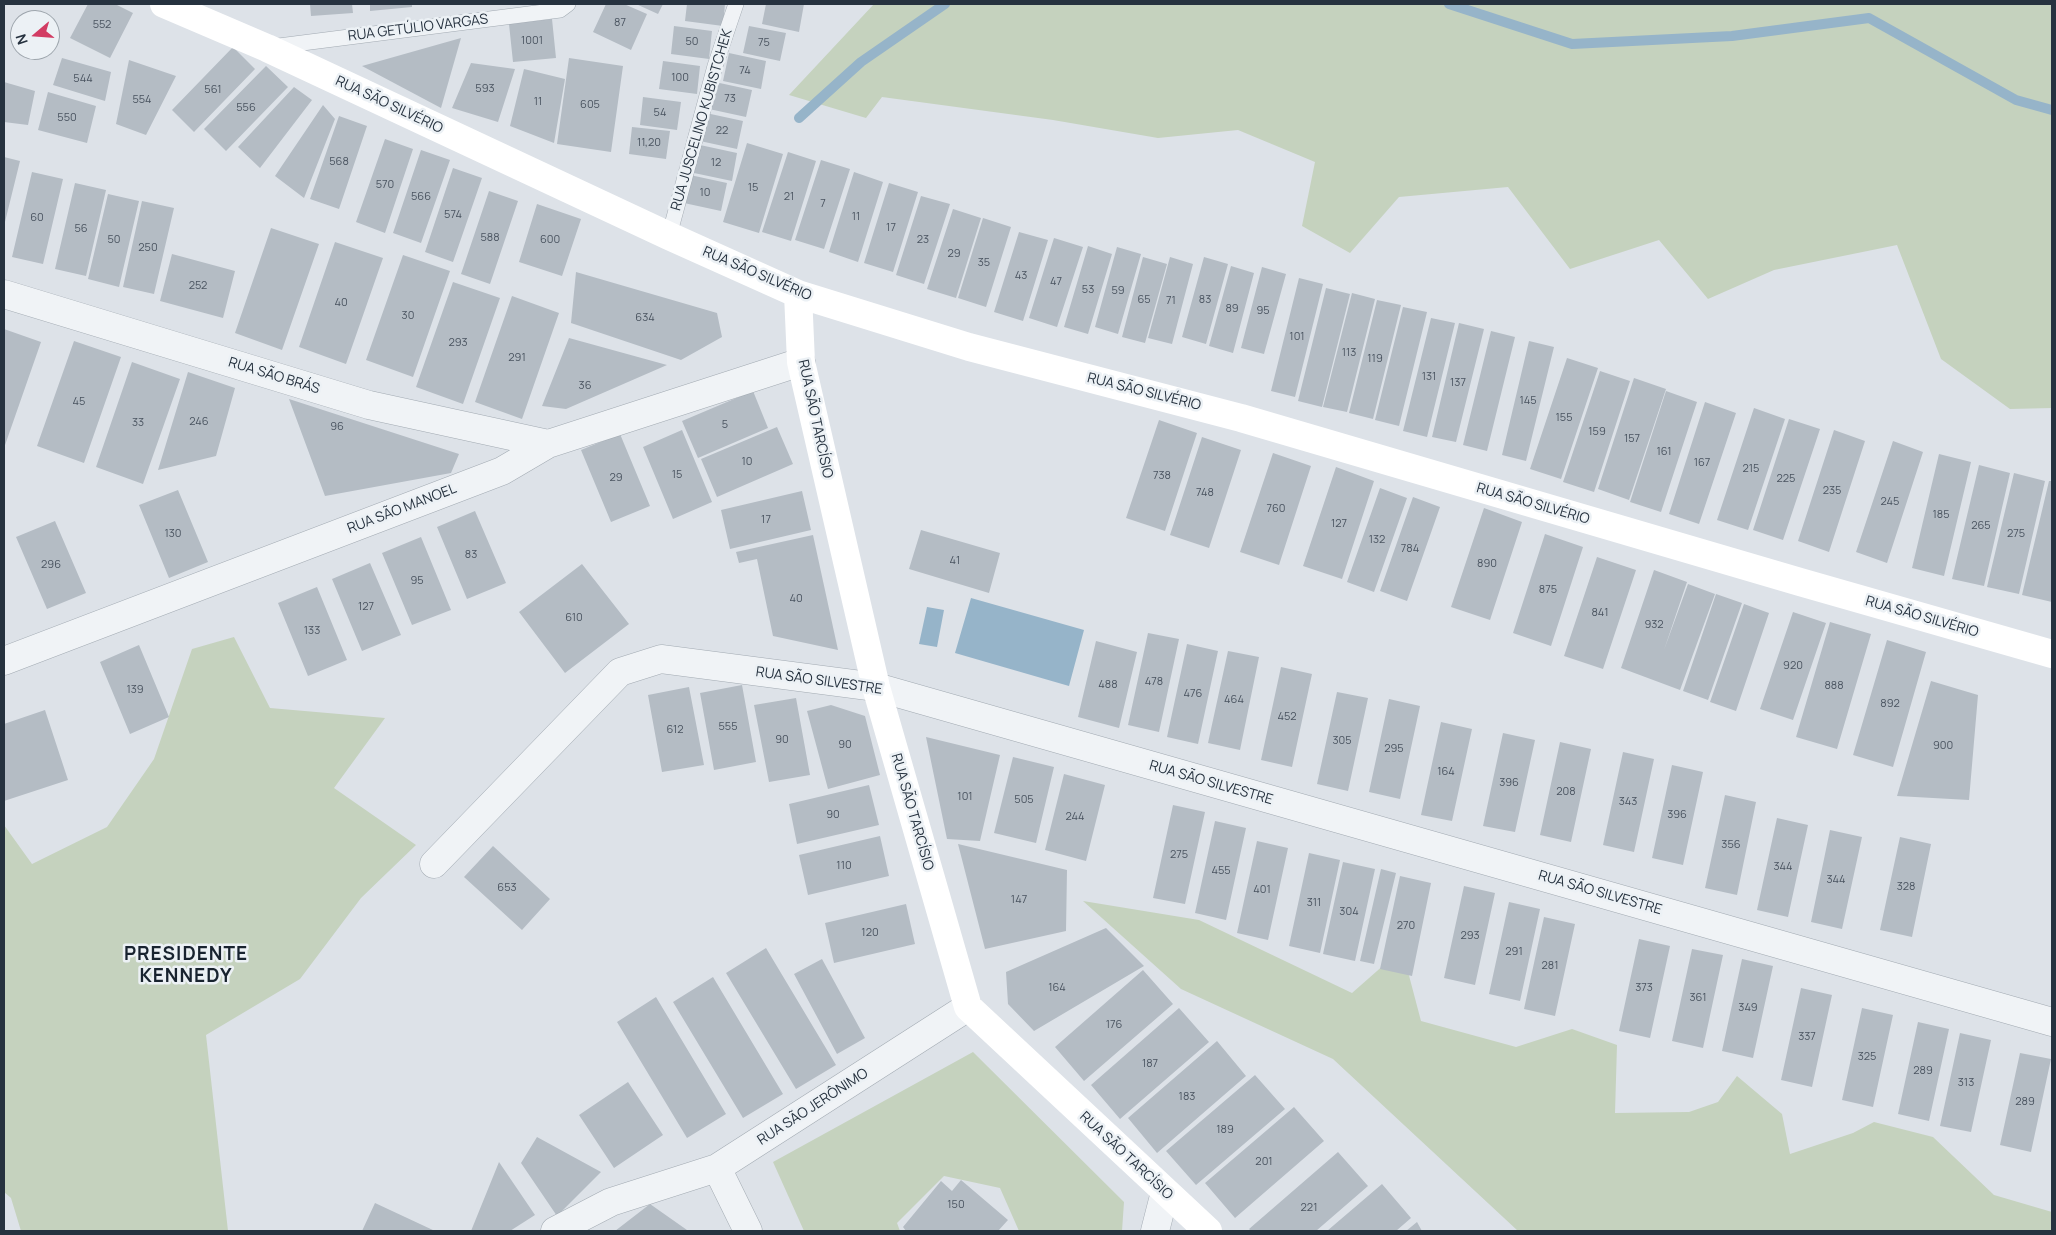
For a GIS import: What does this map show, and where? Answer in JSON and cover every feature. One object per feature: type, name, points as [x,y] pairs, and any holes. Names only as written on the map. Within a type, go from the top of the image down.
[{"type":"street","name":"RUA SÃO SILVÉRIO","points":[[164,4],[267,48],[668,236],[798,294],[969,347],[1242,418],[2052,654]]},
{"type":"street","name":"RUA SÃO BRÁS","points":[[4,294],[369,405],[548,444]]},
{"type":"street","name":"RUA SÃO TARCÍSIO","points":[[798,294],[801,362],[876,687],[968,1007],[1208,1231]]},
{"type":"street","name":"RUA SÃO MANOEL","points":[[4,661],[502,471],[548,444],[801,362]]},
{"type":"street","name":"RUA SÃO SILVESTRE","points":[[434,864],[620,672],[662,659],[876,687],[2052,1022]]},
{"type":"street","name":"RUA SÃO JERÔNIMO","points":[[555,1231],[611,1202],[717,1168],[968,1007]]},
{"type":"street","points":[[717,1168],[748,1231]]},
{"type":"street","points":[[1155,1231],[1165,1192]]},
{"type":"lane","name":"RUA JUSCELINO KUBISTCHEK","points":[[668,236],[715,66],[736,4]]},
{"type":"lane","name":"RUA GETÚLIO VARGAS","points":[[267,48],[562,6]]},
{"type":"green space","points":[[874,4],[2052,4],[2052,408],[2010,409],[1941,359],[1897,245],[1774,270],[1708,299],[1659,240],[1570,269],[1508,187],[1399,197],[1350,253],[1302,226],[1315,162],[1238,130],[1158,138],[1053,120],[882,97],[866,118],[789,95]]},
{"type":"green space","points":[[234,637],[270,708],[385,718],[334,788],[416,845],[361,898],[300,979],[206,1035],[228,1231],[21,1231],[11,1198],[4,1192],[4,825],[32,864],[107,827],[154,759],[192,649]]},
{"type":"green space","points":[[1083,901],[1199,920],[1352,993],[1402,949],[1421,1021],[1516,1047],[1572,1029],[1617,1045],[1615,1113],[1689,1112],[1718,1102],[1737,1076],[1782,1114],[1790,1154],[1853,1133],[1874,1122],[1933,1137],[1994,1195],[2052,1212],[2052,1231],[1518,1231],[1333,1059],[1181,989]]},
{"type":"green space","points":[[973,1052],[1124,1202],[1122,1231],[1019,1231],[1000,1188],[944,1176],[897,1223],[900,1231],[804,1231],[773,1162]]},
{"type":"water","points":[[971,598],[1084,630],[1069,686],[955,653]]},
{"type":"water","points":[[927,607],[944,610],[937,647],[919,644]]},
{"type":"building","points":[[88,4],[115,4],[133,13],[110,58],[70,38]]},
{"type":"building","points":[[310,4],[352,4],[353,13],[311,16]]},
{"type":"building","points":[[370,4],[412,4],[412,7],[370,11]]},
{"type":"building","points":[[606,4],[624,4],[647,14],[631,50],[593,32]]},
{"type":"building","points":[[636,4],[663,4],[658,14]]},
{"type":"building","points":[[687,4],[725,4],[723,26],[685,21]]},
{"type":"building","points":[[766,4],[804,4],[799,32],[762,24]]},
{"type":"building","points":[[552,19],[556,58],[513,62],[509,24]]},
{"type":"building","points":[[674,26],[712,31],[709,59],[671,54]]},
{"type":"building","points":[[749,26],[786,33],[780,61],[743,53]]},
{"type":"building","points":[[461,38],[441,108],[362,66]]},
{"type":"building","points":[[233,47],[255,69],[194,132],[172,110]]},
{"type":"building","points":[[729,53],[766,61],[761,89],[723,81]]},
{"type":"building","points":[[62,58],[111,72],[105,101],[53,85]]},
{"type":"building","points":[[569,58],[623,66],[611,152],[557,144]]},
{"type":"building","points":[[129,60],[176,76],[146,135],[116,124]]},
{"type":"building","points":[[663,61],[700,66],[697,94],[659,89]]},
{"type":"building","points":[[471,63],[515,69],[498,122],[452,108]]},
{"type":"building","points":[[266,66],[288,87],[226,151],[204,129]]},
{"type":"building","points":[[524,69],[565,79],[554,143],[510,126]]},
{"type":"building","points":[[4,82],[35,91],[28,125],[4,122]]},
{"type":"building","points":[[715,82],[752,90],[746,117],[709,109]]},
{"type":"building","points":[[294,87],[312,100],[260,168],[238,147]]},
{"type":"building","points":[[48,92],[96,106],[87,143],[38,130]]},
{"type":"building","points":[[643,97],[681,102],[677,130],[640,125]]},
{"type":"building","points":[[323,105],[335,119],[304,198],[275,176]]},
{"type":"building","points":[[706,113],[743,121],[737,149],[700,141]]},
{"type":"building","points":[[339,116],[367,126],[339,209],[310,199]]},
{"type":"building","points":[[632,127],[670,131],[666,159],[629,154]]},
{"type":"building","points":[[385,139],[413,149],[385,233],[356,222]]},
{"type":"building","points":[[747,143],[783,154],[759,233],[723,222]]},
{"type":"building","points":[[700,145],[737,153],[732,181],[694,173]]},
{"type":"building","points":[[421,150],[450,160],[421,243],[393,233]]},
{"type":"building","points":[[788,152],[816,161],[791,241],[762,232]]},
{"type":"building","points":[[4,157],[20,161],[4,226]]},
{"type":"building","points":[[821,160],[850,169],[824,249],[795,240]]},
{"type":"building","points":[[453,168],[482,178],[453,262],[425,252]]},
{"type":"building","points":[[32,172],[63,179],[43,264],[12,257]]},
{"type":"building","points":[[854,172],[883,182],[858,262],[829,252]]},
{"type":"building","points":[[690,175],[727,183],[721,211],[684,203]]},
{"type":"building","points":[[75,183],[106,190],[86,276],[55,269]]},
{"type":"building","points":[[889,183],[918,192],[893,272],[864,263]]},
{"type":"building","points":[[489,191],[518,201],[490,284],[461,274]]},
{"type":"building","points":[[108,194],[139,201],[119,287],[88,279]]},
{"type":"building","points":[[921,196],[950,204],[924,284],[896,275]]},
{"type":"building","points":[[142,201],[174,208],[154,294],[123,287]]},
{"type":"building","points":[[537,204],[581,219],[562,276],[519,262]]},
{"type":"building","points":[[953,209],[981,218],[956,298],[927,289]]},
{"type":"building","points":[[983,218],[1011,227],[986,307],[958,298]]},
{"type":"building","points":[[271,228],[319,244],[282,350],[235,333]]},
{"type":"building","points":[[1019,232],[1048,240],[1023,321],[994,312]]},
{"type":"building","points":[[1054,238],[1083,247],[1057,327],[1029,318]]},
{"type":"building","points":[[335,242],[383,258],[346,364],[299,347]]},
{"type":"building","points":[[1088,246],[1112,254],[1088,334],[1064,327]]},
{"type":"building","points":[[1117,247],[1141,254],[1118,334],[1095,327]]},
{"type":"building","points":[[172,254],[235,271],[223,318],[160,301]]},
{"type":"building","points":[[403,255],[450,271],[413,377],[366,360]]},
{"type":"building","points":[[1143,257],[1167,264],[1145,343],[1122,337]]},
{"type":"building","points":[[1170,257],[1193,264],[1172,344],[1148,338]]},
{"type":"building","points":[[1204,257],[1228,264],[1206,344],[1182,337]]},
{"type":"building","points":[[1231,266],[1254,273],[1233,353],[1209,346]]},
{"type":"building","points":[[1262,267],[1286,274],[1264,354],[1241,348]]},
{"type":"building","points":[[576,272],[717,313],[722,337],[681,360],[571,323]]},
{"type":"building","points":[[1299,278],[1323,284],[1295,397],[1271,391]]},
{"type":"building","points":[[453,282],[500,298],[463,404],[416,387]]},
{"type":"building","points":[[1326,288],[1350,294],[1322,407],[1298,401]]},
{"type":"building","points":[[1352,293],[1375,299],[1347,412],[1323,407]]},
{"type":"building","points":[[512,296],[559,313],[522,419],[475,402]]},
{"type":"building","points":[[1377,300],[1401,305],[1373,419],[1349,413]]},
{"type":"building","points":[[1403,307],[1427,312],[1399,426],[1375,420]]},
{"type":"building","points":[[1431,318],[1455,323],[1427,437],[1403,431]]},
{"type":"building","points":[[1459,323],[1484,329],[1456,442],[1432,437]]},
{"type":"building","points":[[4,329],[41,342],[4,448]]},
{"type":"building","points":[[1491,331],[1515,337],[1487,451],[1463,445]]},
{"type":"building","points":[[569,338],[667,365],[566,409],[542,406]]},
{"type":"building","points":[[74,341],[121,357],[84,463],[37,446]]},
{"type":"building","points":[[1529,341],[1554,347],[1526,461],[1502,455]]},
{"type":"building","points":[[1567,358],[1598,368],[1561,479],[1530,469]]},
{"type":"building","points":[[132,362],[180,379],[143,484],[96,467]]},
{"type":"building","points":[[1600,371],[1630,381],[1594,492],[1563,482]]},
{"type":"building","points":[[188,372],[235,388],[216,456],[158,470]]},
{"type":"building","points":[[1634,378],[1666,389],[1629,500],[1598,489]]},
{"type":"building","points":[[753,391],[768,428],[698,458],[682,421]]},
{"type":"building","points":[[1666,391],[1697,402],[1661,512],[1630,502]]},
{"type":"building","points":[[289,399],[459,454],[451,473],[325,496]]},
{"type":"building","points":[[1705,402],[1736,413],[1699,524],[1669,514]]},
{"type":"building","points":[[1754,408],[1785,419],[1748,530],[1717,520]]},
{"type":"building","points":[[1789,419],[1820,429],[1783,540],[1753,530]]},
{"type":"building","points":[[1159,420],[1197,433],[1165,531],[1126,518]]},
{"type":"building","points":[[777,427],[793,464],[717,497],[701,459]]},
{"type":"building","points":[[682,430],[712,502],[673,519],[643,447]]},
{"type":"building","points":[[1834,430],[1865,441],[1829,552],[1798,541]]},
{"type":"building","points":[[620,434],[650,506],[611,522],[581,450]]},
{"type":"building","points":[[1202,437],[1241,450],[1209,548],[1170,535]]},
{"type":"building","points":[[1893,441],[1923,452],[1887,563],[1856,552]]},
{"type":"building","points":[[1273,453],[1311,466],[1279,565],[1240,552]]},
{"type":"building","points":[[1939,454],[1971,462],[1944,576],[1912,568]]},
{"type":"building","points":[[1979,465],[2010,473],[1984,586],[1952,579]]},
{"type":"building","points":[[1336,467],[1374,481],[1342,579],[1303,566]]},
{"type":"building","points":[[2014,473],[2045,481],[2019,594],[1987,587]]},
{"type":"building","points":[[2049,481],[2052,481],[2052,602],[2022,595]]},
{"type":"building","points":[[1380,488],[1407,498],[1374,592],[1347,582]]},
{"type":"building","points":[[178,490],[208,562],[169,578],[139,505]]},
{"type":"building","points":[[802,491],[811,530],[730,549],[721,510]]},
{"type":"building","points":[[1413,497],[1440,507],[1407,601],[1380,591]]},
{"type":"building","points":[[1484,508],[1522,522],[1490,620],[1451,607]]},
{"type":"building","points":[[475,511],[506,583],[467,599],[437,527]]},
{"type":"building","points":[[55,521],[86,593],[47,609],[16,537]]},
{"type":"building","points":[[921,530],[1000,553],[989,593],[909,569]]},
{"type":"building","points":[[1545,534],[1583,547],[1551,646],[1513,633]]},
{"type":"building","points":[[813,535],[838,650],[773,636],[757,559],[739,563],[736,552]]},
{"type":"building","points":[[421,537],[451,610],[412,625],[382,553]]},
{"type":"building","points":[[1597,557],[1636,570],[1603,669],[1564,656]]},
{"type":"building","points":[[370,563],[401,635],[362,651],[332,579]]},
{"type":"building","points":[[582,564],[629,624],[565,673],[519,612]]},
{"type":"building","points":[[1654,570],[1687,582],[1664,650],[1688,584],[1715,594],[1680,690],[1621,668]]},
{"type":"building","points":[[317,587],[347,660],[308,676],[278,603]]},
{"type":"building","points":[[1716,594],[1742,603],[1708,700],[1683,691]]},
{"type":"building","points":[[1744,604],[1769,613],[1736,711],[1710,702]]},
{"type":"building","points":[[1793,612],[1826,623],[1793,720],[1760,709]]},
{"type":"building","points":[[1830,622],[1871,634],[1837,749],[1796,737]]},
{"type":"building","points":[[1148,633],[1179,639],[1159,732],[1128,725]]},
{"type":"building","points":[[1887,640],[1926,652],[1893,767],[1853,755]]},
{"type":"building","points":[[1096,641],[1137,652],[1119,728],[1078,717]]},
{"type":"building","points":[[1187,644],[1218,651],[1198,744],[1167,737]]},
{"type":"building","points":[[139,645],[169,717],[130,734],[100,662]]},
{"type":"building","points":[[1228,651],[1259,657],[1240,750],[1208,743]]},
{"type":"building","points":[[1281,667],[1312,674],[1292,767],[1261,760]]},
{"type":"building","points":[[1931,681],[1978,695],[1969,800],[1897,796]]},
{"type":"building","points":[[742,685],[756,762],[714,770],[700,693]]},
{"type":"building","points":[[689,687],[704,765],[662,772],[648,695]]},
{"type":"building","points":[[1337,692],[1368,698],[1348,791],[1317,784]]},
{"type":"building","points":[[796,698],[810,775],[769,782],[754,705]]},
{"type":"building","points":[[1389,699],[1420,706],[1400,799],[1369,792]]},
{"type":"building","points":[[831,705],[865,716],[880,775],[828,789],[807,711]]},
{"type":"building","points":[[45,710],[68,780],[4,801],[4,724]]},
{"type":"building","points":[[1441,722],[1472,729],[1452,821],[1421,815]]},
{"type":"building","points":[[1503,733],[1535,740],[1515,832],[1483,826]]},
{"type":"building","points":[[926,737],[1000,755],[980,841],[947,839]]},
{"type":"building","points":[[1560,742],[1591,749],[1571,842],[1540,835]]},
{"type":"building","points":[[1623,752],[1654,759],[1634,852],[1603,845]]},
{"type":"building","points":[[1013,757],[1054,767],[1036,843],[994,833]]},
{"type":"building","points":[[1672,765],[1703,772],[1683,865],[1652,858]]},
{"type":"building","points":[[1064,774],[1105,785],[1086,861],[1045,850]]},
{"type":"building","points":[[869,785],[879,825],[797,844],[789,804]]},
{"type":"building","points":[[1725,795],[1756,802],[1737,895],[1705,888]]},
{"type":"building","points":[[1173,805],[1205,812],[1185,904],[1153,898]]},
{"type":"building","points":[[1777,818],[1808,825],[1788,917],[1757,910]]},
{"type":"building","points":[[1215,821],[1246,828],[1226,920],[1195,913]]},
{"type":"building","points":[[1830,830],[1862,837],[1842,929],[1811,922]]},
{"type":"building","points":[[880,836],[889,876],[808,895],[799,855]]},
{"type":"building","points":[[1900,837],[1931,844],[1912,937],[1880,930]]},
{"type":"building","points":[[1257,841],[1288,848],[1268,940],[1237,933]]},
{"type":"building","points":[[958,844],[1067,870],[1066,931],[985,949]]},
{"type":"building","points":[[493,846],[550,899],[522,930],[464,877]]},
{"type":"building","points":[[1309,853],[1340,860],[1320,953],[1289,946]]},
{"type":"building","points":[[1343,862],[1375,869],[1355,961],[1323,954]]},
{"type":"building","points":[[1381,869],[1396,873],[1374,964],[1360,961]]},
{"type":"building","points":[[1400,876],[1431,883],[1412,976],[1380,969]]},
{"type":"building","points":[[1464,886],[1495,893],[1475,985],[1444,978]]},
{"type":"building","points":[[1509,902],[1540,909],[1520,1001],[1489,994]]},
{"type":"building","points":[[906,904],[915,944],[834,963],[825,923]]},
{"type":"building","points":[[1544,917],[1575,924],[1555,1016],[1524,1009]]},
{"type":"building","points":[[1106,928],[1144,966],[1034,1031],[1008,1004],[1006,972]]},
{"type":"building","points":[[1639,939],[1670,946],[1650,1038],[1619,1031]]},
{"type":"building","points":[[766,948],[836,1065],[796,1089],[726,973]]},
{"type":"building","points":[[1692,949],[1723,955],[1703,1048],[1672,1041]]},
{"type":"building","points":[[822,959],[865,1038],[837,1054],[794,974]]},
{"type":"building","points":[[1742,959],[1773,966],[1753,1058],[1722,1051]]},
{"type":"building","points":[[1143,970],[1173,1004],[1084,1081],[1055,1047]]},
{"type":"building","points":[[713,977],[783,1094],[743,1118],[673,1002]]},
{"type":"building","points":[[1801,988],[1832,995],[1812,1087],[1781,1080]]},
{"type":"building","points":[[656,997],[726,1114],[687,1138],[617,1022]]},
{"type":"building","points":[[1179,1008],[1209,1042],[1120,1119],[1091,1085]]},
{"type":"building","points":[[1862,1008],[1893,1015],[1873,1107],[1842,1100]]},
{"type":"building","points":[[1918,1022],[1949,1029],[1929,1121],[1898,1114]]},
{"type":"building","points":[[1960,1033],[1991,1040],[1971,1132],[1940,1126]]},
{"type":"building","points":[[1217,1041],[1246,1076],[1157,1153],[1128,1118]]},
{"type":"building","points":[[2020,1053],[2051,1059],[2031,1152],[2000,1145]]},
{"type":"building","points":[[1255,1075],[1285,1109],[1196,1185],[1166,1151]]},
{"type":"building","points":[[628,1082],[663,1135],[614,1168],[579,1115]]},
{"type":"building","points":[[1294,1107],[1324,1141],[1235,1218],[1205,1183]]},
{"type":"building","points":[[537,1137],[601,1172],[557,1216],[521,1163]]},
{"type":"building","points":[[1338,1152],[1368,1186],[1316,1231],[1251,1231],[1249,1229]]},
{"type":"building","points":[[499,1162],[535,1215],[510,1231],[471,1231]]},
{"type":"building","points":[[961,1180],[1008,1220],[998,1231],[906,1231],[903,1227],[941,1181],[952,1191]]},
{"type":"building","points":[[1382,1184],[1411,1218],[1396,1231],[1327,1231]]},
{"type":"building","points":[[375,1203],[435,1231],[362,1231]]},
{"type":"building","points":[[650,1204],[687,1230],[615,1231]]},
{"type":"building","points":[[1417,1222],[1422,1231],[1406,1231]]},
{"type":"waterway","points":[[799,118],[861,62],[945,4]]},
{"type":"waterway","points":[[1449,4],[1572,44],[1732,36],[1869,18],[2016,100],[2052,110]]},
{"type":"district","name":"PRESIDENTE KENNEDY","points":[[186,966]]}]
